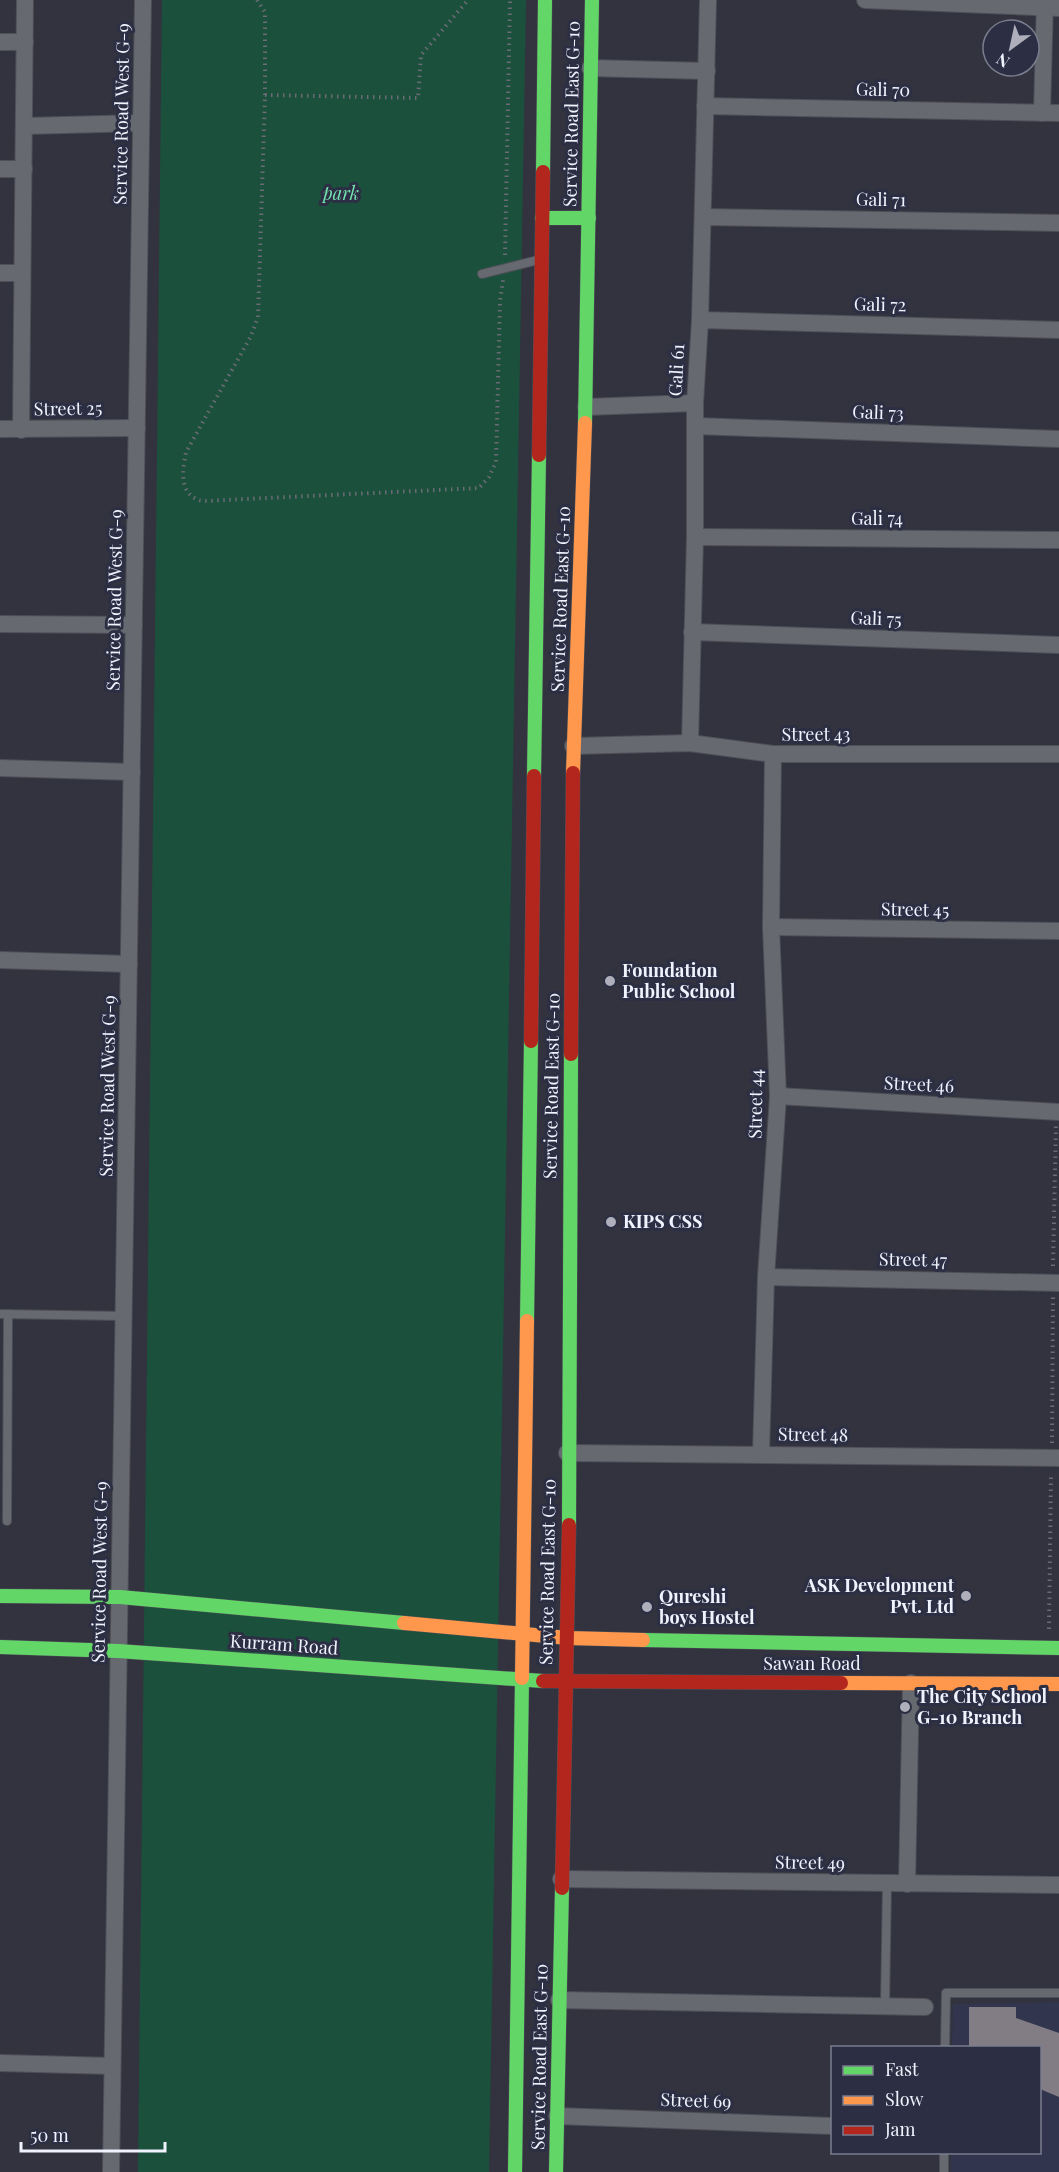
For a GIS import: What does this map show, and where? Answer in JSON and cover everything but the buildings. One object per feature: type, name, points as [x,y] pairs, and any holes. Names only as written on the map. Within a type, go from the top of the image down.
[{"type":"main road","name":"Service Road East G-10","points":[[515,2172],[545,0]]},
{"type":"main road","name":"Service Road East G-10","points":[[556,2172],[565,1681],[568,1638],[567,1453],[573,746],[586,407],[592,0]]},
{"type":"main road","points":[[542,218],[589,218]]},
{"type":"main road","points":[[0,1596],[120,1597]]},
{"type":"main road","name":"Sawan Road","points":[[120,1597],[568,1638],[1054,1648]]},
{"type":"main road","name":"Kurram Road","points":[[0,1647],[118,1651],[522,1681],[565,1681]]},
{"type":"main road","name":"Sawan Road","points":[[565,1681],[1059,1684]]},
{"type":"street","points":[[21,430],[25,0]]},
{"type":"street","name":"Service Road West G-9","points":[[111,2172],[143,0]]},
{"type":"street","name":"Gali 61","points":[[690,742],[695,537],[695,403],[700,320],[708,0]]},
{"type":"street","points":[[865,0],[1049,5],[1051,113]]},
{"type":"street","points":[[0,42],[25,42]]},
{"type":"street","points":[[590,68],[707,71]]},
{"type":"street","name":"Gali 70","points":[[705,106],[1051,113]]},
{"type":"street","points":[[25,126],[141,123]]},
{"type":"street","points":[[0,169],[24,169]]},
{"type":"street","name":"Gali 71","points":[[703,217],[1059,223]]},
{"type":"street","points":[[0,273],[22,273]]},
{"type":"street","name":"Gali 72","points":[[700,320],[1059,330]]},
{"type":"street","points":[[586,407],[695,403]]},
{"type":"street","name":"Gali 73","points":[[696,426],[1059,439]]},
{"type":"street","name":"Street 25","points":[[0,429],[136,428]]},
{"type":"street","name":"Gali 74","points":[[695,537],[1059,540]]},
{"type":"street","points":[[0,624],[134,625]]},
{"type":"street","name":"Gali 75","points":[[692,632],[1059,645]]},
{"type":"street","name":"Street 43","points":[[573,746],[690,742],[773,754],[1059,754]]},
{"type":"street","name":"Street 44","points":[[761,1454],[766,1277],[778,1096],[771,927],[773,754]]},
{"type":"street","points":[[0,768],[132,771]]},
{"type":"street","name":"Street 45","points":[[771,927],[1059,931]]},
{"type":"street","points":[[0,960],[129,964]]},
{"type":"street","name":"Street 46","points":[[778,1096],[1058,1112]]},
{"type":"street","name":"Street 47","points":[[766,1277],[1056,1283]]},
{"type":"street","name":"Street 48","points":[[567,1453],[1055,1458]]},
{"type":"street","points":[[907,1884],[912,1683]]},
{"type":"street","name":"Street 49","points":[[561,1879],[1059,1885]]},
{"type":"street","points":[[559,2000],[925,2007]]},
{"type":"street","points":[[0,2063],[112,2066]]},
{"type":"street","name":"Street 69","points":[[557,2116],[831,2126]]},
{"type":"lane","points":[[482,274],[542,259]]},
{"type":"lane","points":[[7,1521],[4,1314],[124,1316]]},
{"type":"lane","points":[[885,2006],[887,1884]]},
{"type":"lane","points":[[945,2046],[946,1993],[1059,1993]]},
{"type":"lane","points":[[944,2154],[944,2172]]},
{"type":"path","points":[[257,0],[265,12],[265,95],[258,317],[251,336],[186,452],[183,482],[188,492],[198,500],[479,488],[489,477],[496,462],[500,301],[505,268],[510,0]]},
{"type":"path","points":[[265,95],[418,98],[421,55],[468,0]]},
{"type":"path","points":[[1054,1648],[1058,1112]]},
{"type":"shaded area","points":[[1059,2002],[1059,2172],[951,2172],[951,2154],[1041,2154],[1041,2046],[952,2046],[953,2004]]},
{"type":"green space","name":"park","points":[[162,0],[526,0],[489,2172],[138,2172]]},
{"type":"traffic: fast","points":[[543,172],[545,0]]},
{"type":"traffic: fast","points":[[585,423],[592,0]]},
{"type":"traffic: fast","points":[[542,218],[589,218]]},
{"type":"traffic: fast","points":[[534,776],[539,455]]},
{"type":"traffic: fast","points":[[527,1321],[531,1041]]},
{"type":"traffic: fast","points":[[569,1525],[571,1054]]},
{"type":"traffic: fast","points":[[0,1596],[120,1597],[404,1623]]},
{"type":"traffic: fast","points":[[643,1640],[1059,1648]]},
{"type":"traffic: fast","points":[[0,1647],[118,1651],[543,1681]]},
{"type":"traffic: fast","points":[[515,2172],[522,1678]]},
{"type":"traffic: fast","points":[[556,2172],[562,1888]]},
{"type":"traffic: slow","points":[[573,773],[585,423]]},
{"type":"traffic: slow","points":[[522,1678],[527,1321]]},
{"type":"traffic: slow","points":[[404,1623],[568,1638],[643,1640]]},
{"type":"traffic: slow","points":[[841,1683],[1059,1684]]},
{"type":"traffic: jam","points":[[539,455],[543,172]]},
{"type":"traffic: jam","points":[[571,1054],[573,773]]},
{"type":"traffic: jam","points":[[531,1041],[534,776]]},
{"type":"traffic: jam","points":[[562,1888],[569,1525]]},
{"type":"traffic: jam","points":[[543,1681],[841,1683]]},
{"type":"place","name":"Foundation Public School","points":[[610,981]]},
{"type":"place","name":"KIPS CSS","points":[[611,1222]]},
{"type":"place","name":"ASK Development Pvt. Ltd","points":[[966,1596]]},
{"type":"place","name":"Qureshi boys Hostel","points":[[647,1607]]},
{"type":"place","name":"The City School G-10 Branch","points":[[905,1707]]}]
